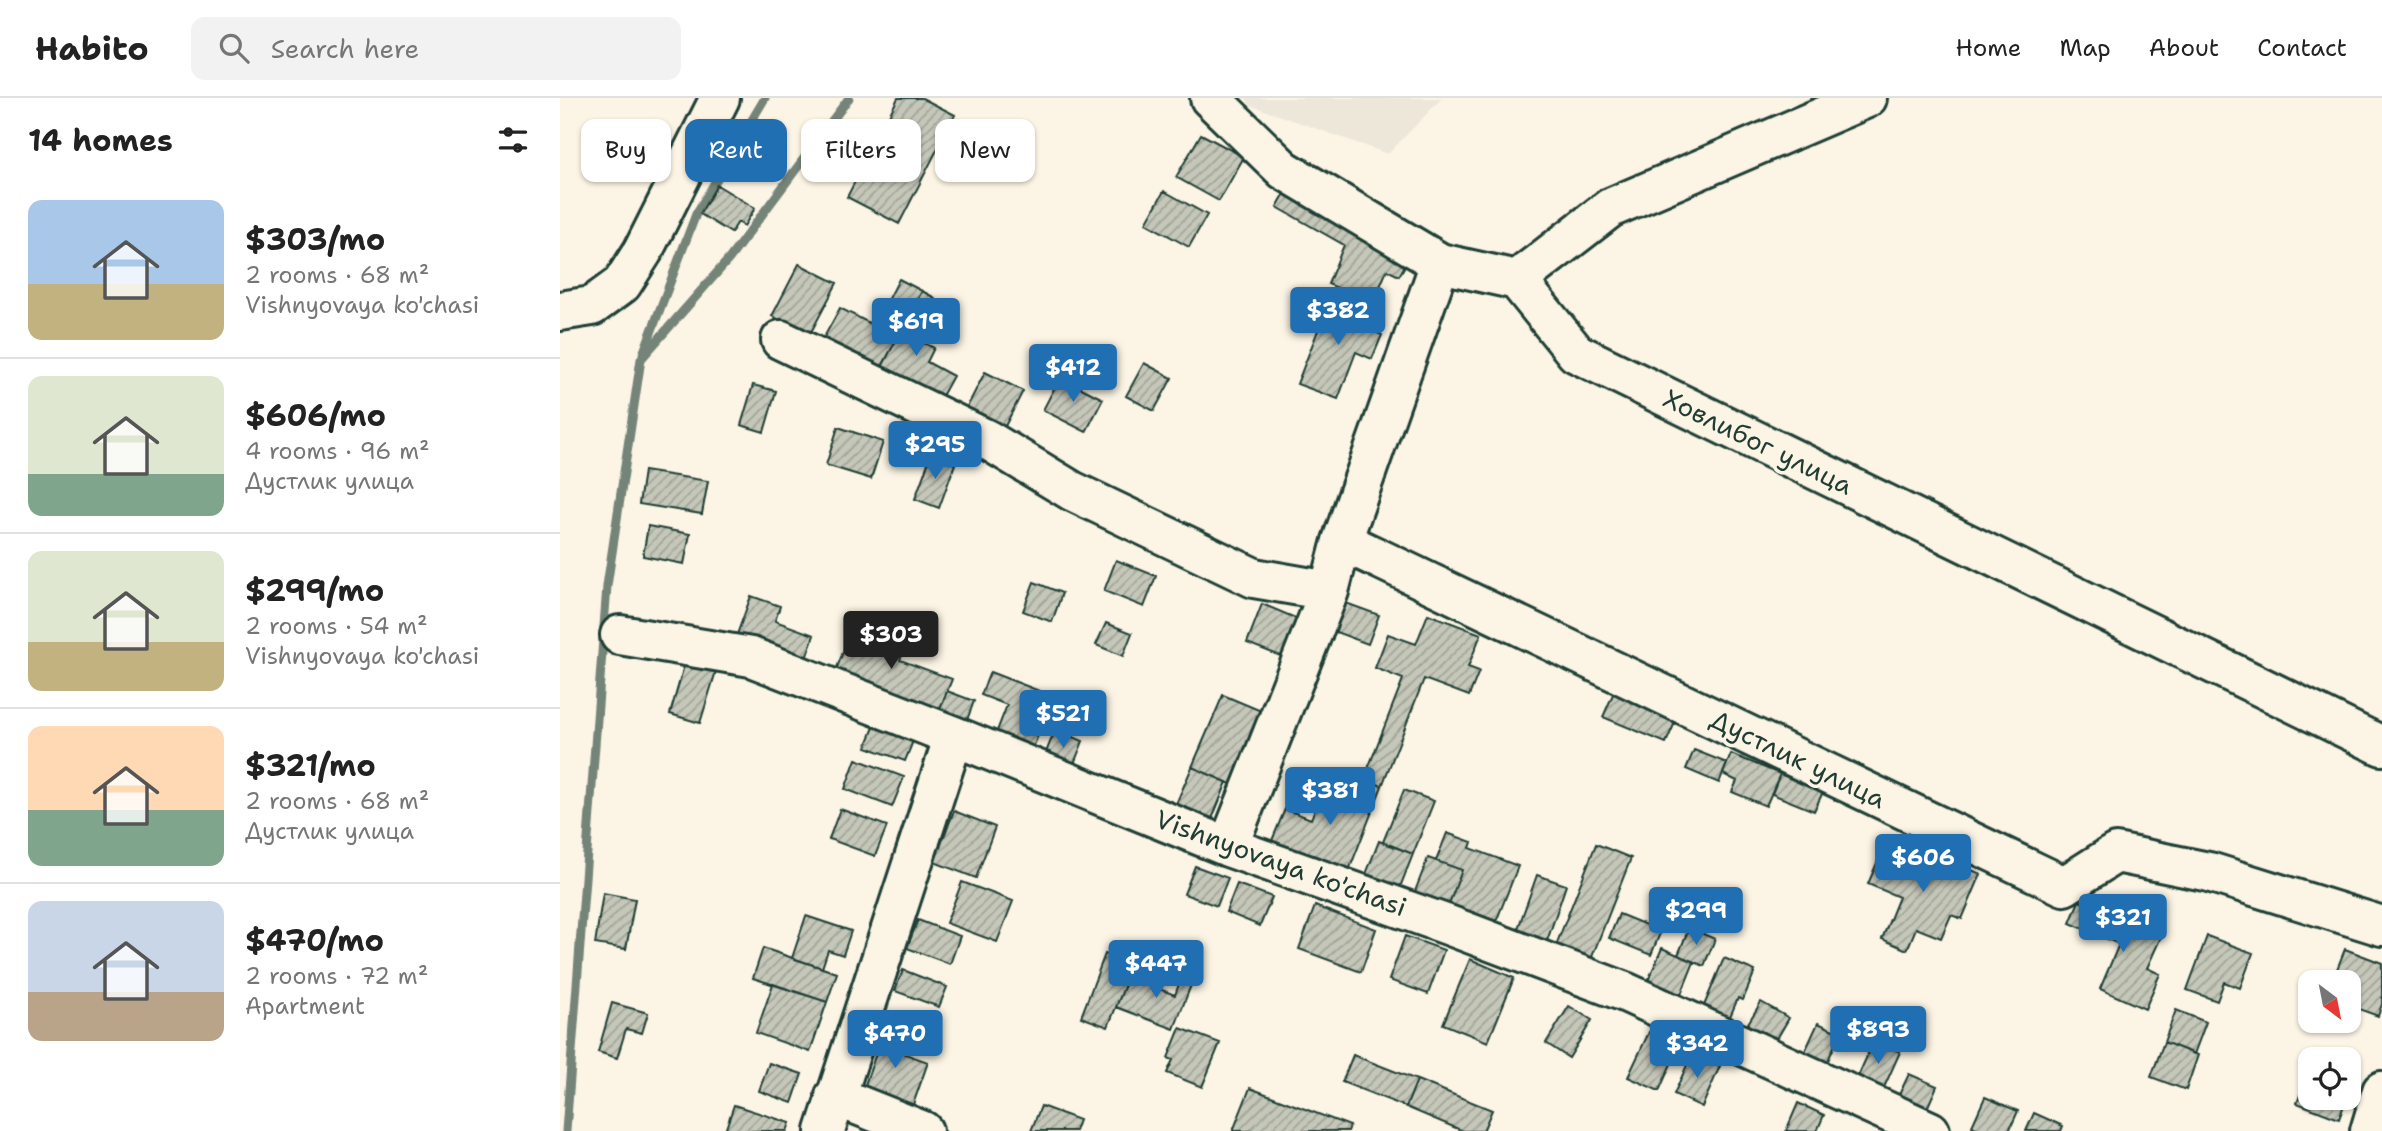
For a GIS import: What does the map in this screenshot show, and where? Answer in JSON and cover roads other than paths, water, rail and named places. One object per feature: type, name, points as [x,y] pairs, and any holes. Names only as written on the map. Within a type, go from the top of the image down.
[{"type":"street","points":[[560,311],[592,306],[622,284],[643,251],[720,98]]},
{"type":"street","points":[[1210,98],[1284,170],[1440,262],[1517,280],[1610,208],[1867,98]]},
{"type":"street","points":[[1228,847],[1329,591],[1342,541],[1440,262]]},
{"type":"street","name":"Ховлибог улица","points":[[1517,280],[1576,353],[2382,746]]},
{"type":"street","points":[[781,340],[986,439],[1072,491],[1254,578],[1329,591]]},
{"type":"street","name":"Дустлик улица","points":[[1342,541],[2064,886],[2116,853],[2209,872],[2382,926]]},
{"type":"street","name":"Vishnyovaya ko'chasi","points":[[620,635],[751,657],[1228,847],[1448,925],[1625,992],[1930,1131]]},
{"type":"street","points":[[923,1131],[830,1113],[954,736]]},
{"type":"street","points":[[2370,1131],[2382,1091]]},
{"type":"waterway","points":[[643,354],[696,214],[765,98]]},
{"type":"waterway","points":[[566,1131],[607,586],[641,359],[729,259],[849,98]]}]
